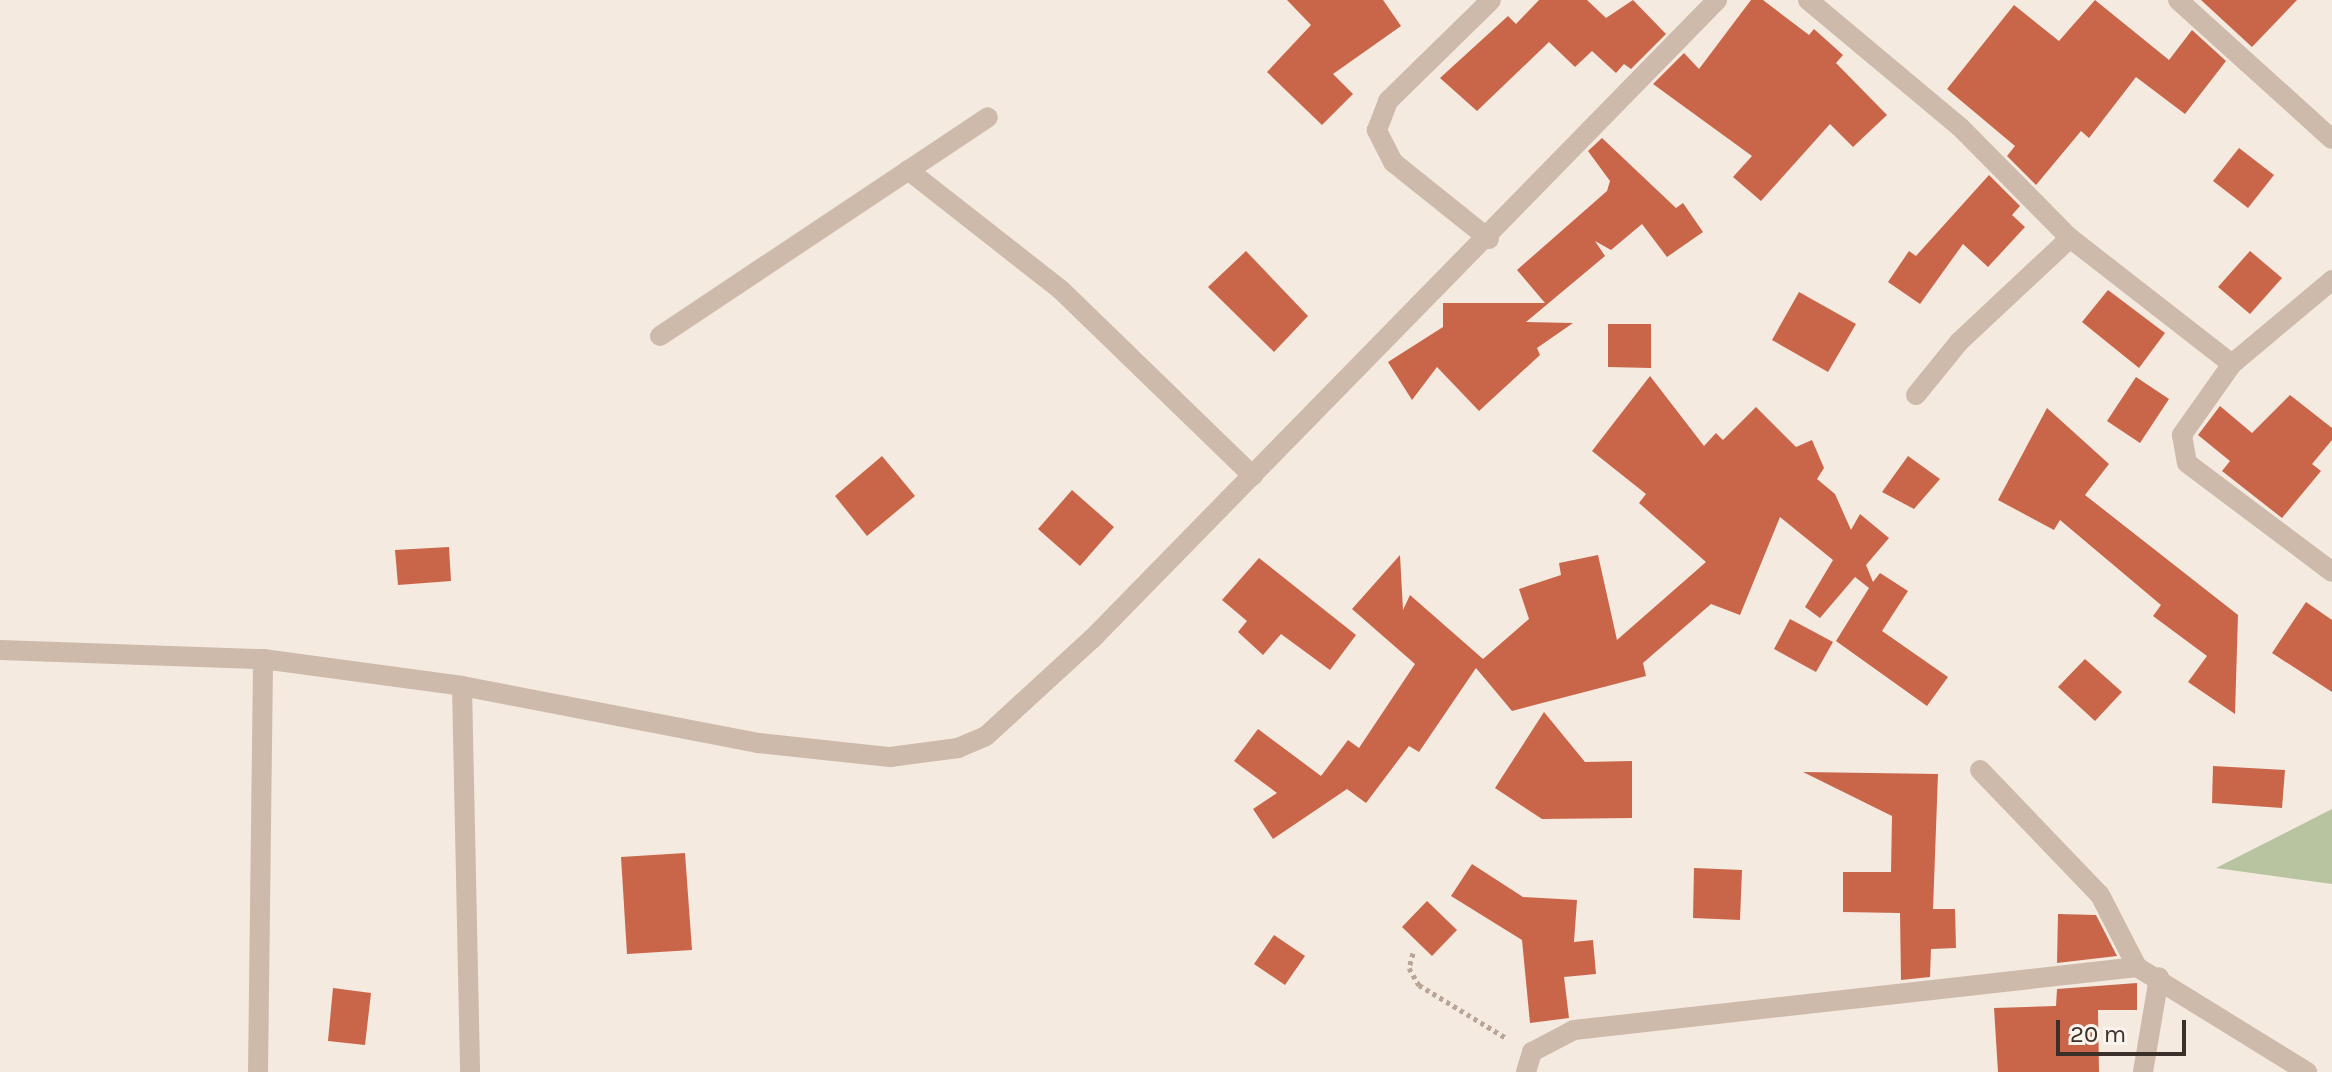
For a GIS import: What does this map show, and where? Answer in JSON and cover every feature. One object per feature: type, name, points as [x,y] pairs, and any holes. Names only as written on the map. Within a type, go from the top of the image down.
[{"type":"street","points":[[1489,239],[1393,162],[1377,130],[1388,101],[1491,0]]},
{"type":"street","points":[[0,650],[263,659],[462,686],[758,743],[890,757],[958,748],[986,736],[1052,677],[1489,239],[1717,0]]},
{"type":"street","points":[[1808,0],[1961,128],[2070,238],[2232,364]]},
{"type":"street","points":[[2178,0],[2332,139]]},
{"type":"street","points":[[660,336],[988,117]]},
{"type":"street","points":[[908,170],[1061,290],[1253,476]]},
{"type":"street","points":[[1916,395],[1959,342],[2070,238]]},
{"type":"street","points":[[2332,280],[2232,364],[2182,435],[2187,463],[2332,572]]},
{"type":"street","points":[[258,1072],[263,659]]},
{"type":"street","points":[[462,686],[470,1072]]},
{"type":"street","points":[[1980,770],[2077,867],[2137,967]]},
{"type":"street","points":[[1529,1062],[1574,1030],[2137,967],[2159,977],[2307,1072]]},
{"type":"street","points":[[2143,1072],[2159,977]]},
{"type":"path","points":[[1413,953],[1409,968],[1419,985],[1529,1062]]},
{"type":"green space","points":[[2332,809],[2332,884],[2216,868]]},
{"type":"building","points":[[1287,0],[1383,0],[1401,26],[1333,74],[1353,94],[1322,125],[1267,72],[1311,25]]},
{"type":"building","points":[[1539,0],[1587,0],[1606,18],[1633,0],[1666,34],[1631,69],[1624,64],[1616,73],[1592,51],[1575,67],[1549,42],[1477,111],[1440,78],[1508,16],[1516,24]]},
{"type":"building","points":[[1751,0],[1763,0],[1809,35],[1814,29],[1843,55],[1836,63],[1887,115],[1853,147],[1830,124],[1761,201],[1733,177],[1752,156],[1653,84],[1684,53],[1699,69]]},
{"type":"building","points":[[2095,0],[2169,60],[2192,30],[2226,61],[2185,114],[2136,77],[2089,138],[2081,131],[2036,185],[2007,156],[2015,146],[1947,89],[2014,5],[2059,41]]},
{"type":"building","points":[[2201,0],[2297,0],[2252,47]]},
{"type":"building","points":[[1602,138],[1676,208],[1683,203],[1703,232],[1667,257],[1642,224],[1611,250],[1595,241],[1605,256],[1526,322],[1573,323],[1537,348],[1540,355],[1479,411],[1437,367],[1412,400],[1388,362],[1443,327],[1443,303],[1545,303],[1517,270],[1607,191],[1610,181],[1588,151]]},
{"type":"building","points":[[2239,148],[2274,175],[2248,208],[2213,181]]},
{"type":"building","points":[[1989,175],[2020,206],[2012,215],[2025,227],[1988,267],[1963,244],[1920,304],[1888,282],[1909,251],[1916,256]]},
{"type":"building","points":[[1246,251],[1308,316],[1274,352],[1208,287]]},
{"type":"building","points":[[2250,251],[2282,278],[2250,314],[2218,287]]},
{"type":"building","points":[[2108,290],[2165,333],[2139,368],[2082,322]]},
{"type":"building","points":[[1799,292],[1856,324],[1828,372],[1772,340]]},
{"type":"building","points":[[1608,324],[1651,324],[1651,368],[1608,367]]},
{"type":"building","points":[[1650,376],[1704,446],[1716,433],[1723,440],[1756,407],[1796,447],[1812,440],[1824,468],[1817,479],[1835,494],[1851,530],[1860,514],[1889,538],[1866,565],[1873,582],[1880,573],[1908,591],[1882,631],[1948,677],[1927,706],[1836,641],[1869,588],[1855,577],[1820,618],[1805,607],[1833,560],[1780,517],[1740,615],[1711,604],[1643,663],[1646,676],[1512,711],[1476,668],[1419,752],[1409,746],[1366,803],[1347,789],[1273,839],[1253,809],[1277,793],[1234,761],[1258,729],[1321,776],[1348,740],[1359,748],[1415,664],[1352,609],[1400,555],[1403,610],[1410,595],[1483,659],[1529,619],[1519,589],[1561,575],[1559,563],[1598,555],[1617,640],[1706,562],[1639,503],[1646,494],[1592,451]]},
{"type":"building","points":[[2136,377],[2169,399],[2140,443],[2107,421]]},
{"type":"building","points":[[2290,395],[2332,428],[2332,440],[2312,464],[2321,471],[2282,518],[2222,471],[2230,461],[2198,435],[2220,406],[2252,433]]},
{"type":"building","points":[[2047,408],[2109,464],[2085,495],[2238,615],[2235,714],[2188,682],[2207,656],[2153,616],[2161,605],[2060,520],[2054,530],[1998,500]]},
{"type":"building","points":[[882,456],[915,496],[867,536],[835,496]]},
{"type":"building","points":[[1908,456],[1940,479],[1914,509],[1882,492]]},
{"type":"building","points":[[1072,490],[1114,527],[1080,566],[1038,529]]},
{"type":"building","points":[[449,547],[451,581],[398,585],[395,550]]},
{"type":"building","points":[[1259,558],[1356,635],[1330,670],[1281,634],[1263,655],[1238,632],[1247,621],[1222,600]]},
{"type":"building","points":[[2306,602],[2332,620],[2332,692],[2272,653]]},
{"type":"building","points":[[1790,619],[1833,642],[1816,672],[1774,649]]},
{"type":"building","points":[[2085,659],[2122,692],[2095,721],[2058,687]]},
{"type":"building","points":[[1544,712],[1585,762],[1632,761],[1632,818],[1542,819],[1495,788]]},
{"type":"building","points":[[2213,766],[2285,770],[2282,808],[2212,803]]},
{"type":"building","points":[[1803,772],[1938,774],[1933,909],[1955,909],[1956,948],[1931,949],[1930,977],[1901,980],[1900,913],[1843,912],[1843,872],[1891,872],[1892,816]]},
{"type":"building","points":[[685,853],[692,950],[627,954],[621,857]]},
{"type":"building","points":[[1472,864],[1523,897],[1577,900],[1574,942],[1593,940],[1596,974],[1564,977],[1569,1018],[1530,1023],[1522,940],[1451,896]]},
{"type":"building","points":[[1694,868],[1742,870],[1740,920],[1693,918]]},
{"type":"building","points":[[1427,901],[1457,930],[1432,956],[1402,927]]},
{"type":"building","points":[[2058,914],[2096,915],[2117,956],[2057,963]]},
{"type":"building","points":[[1274,935],[1305,956],[1285,985],[1254,964]]},
{"type":"building","points":[[2137,983],[2137,1010],[2098,1010],[2099,1072],[1998,1072],[1994,1008],[2056,1006],[2057,989]]},
{"type":"building","points":[[333,988],[371,993],[365,1045],[328,1041]]}]
